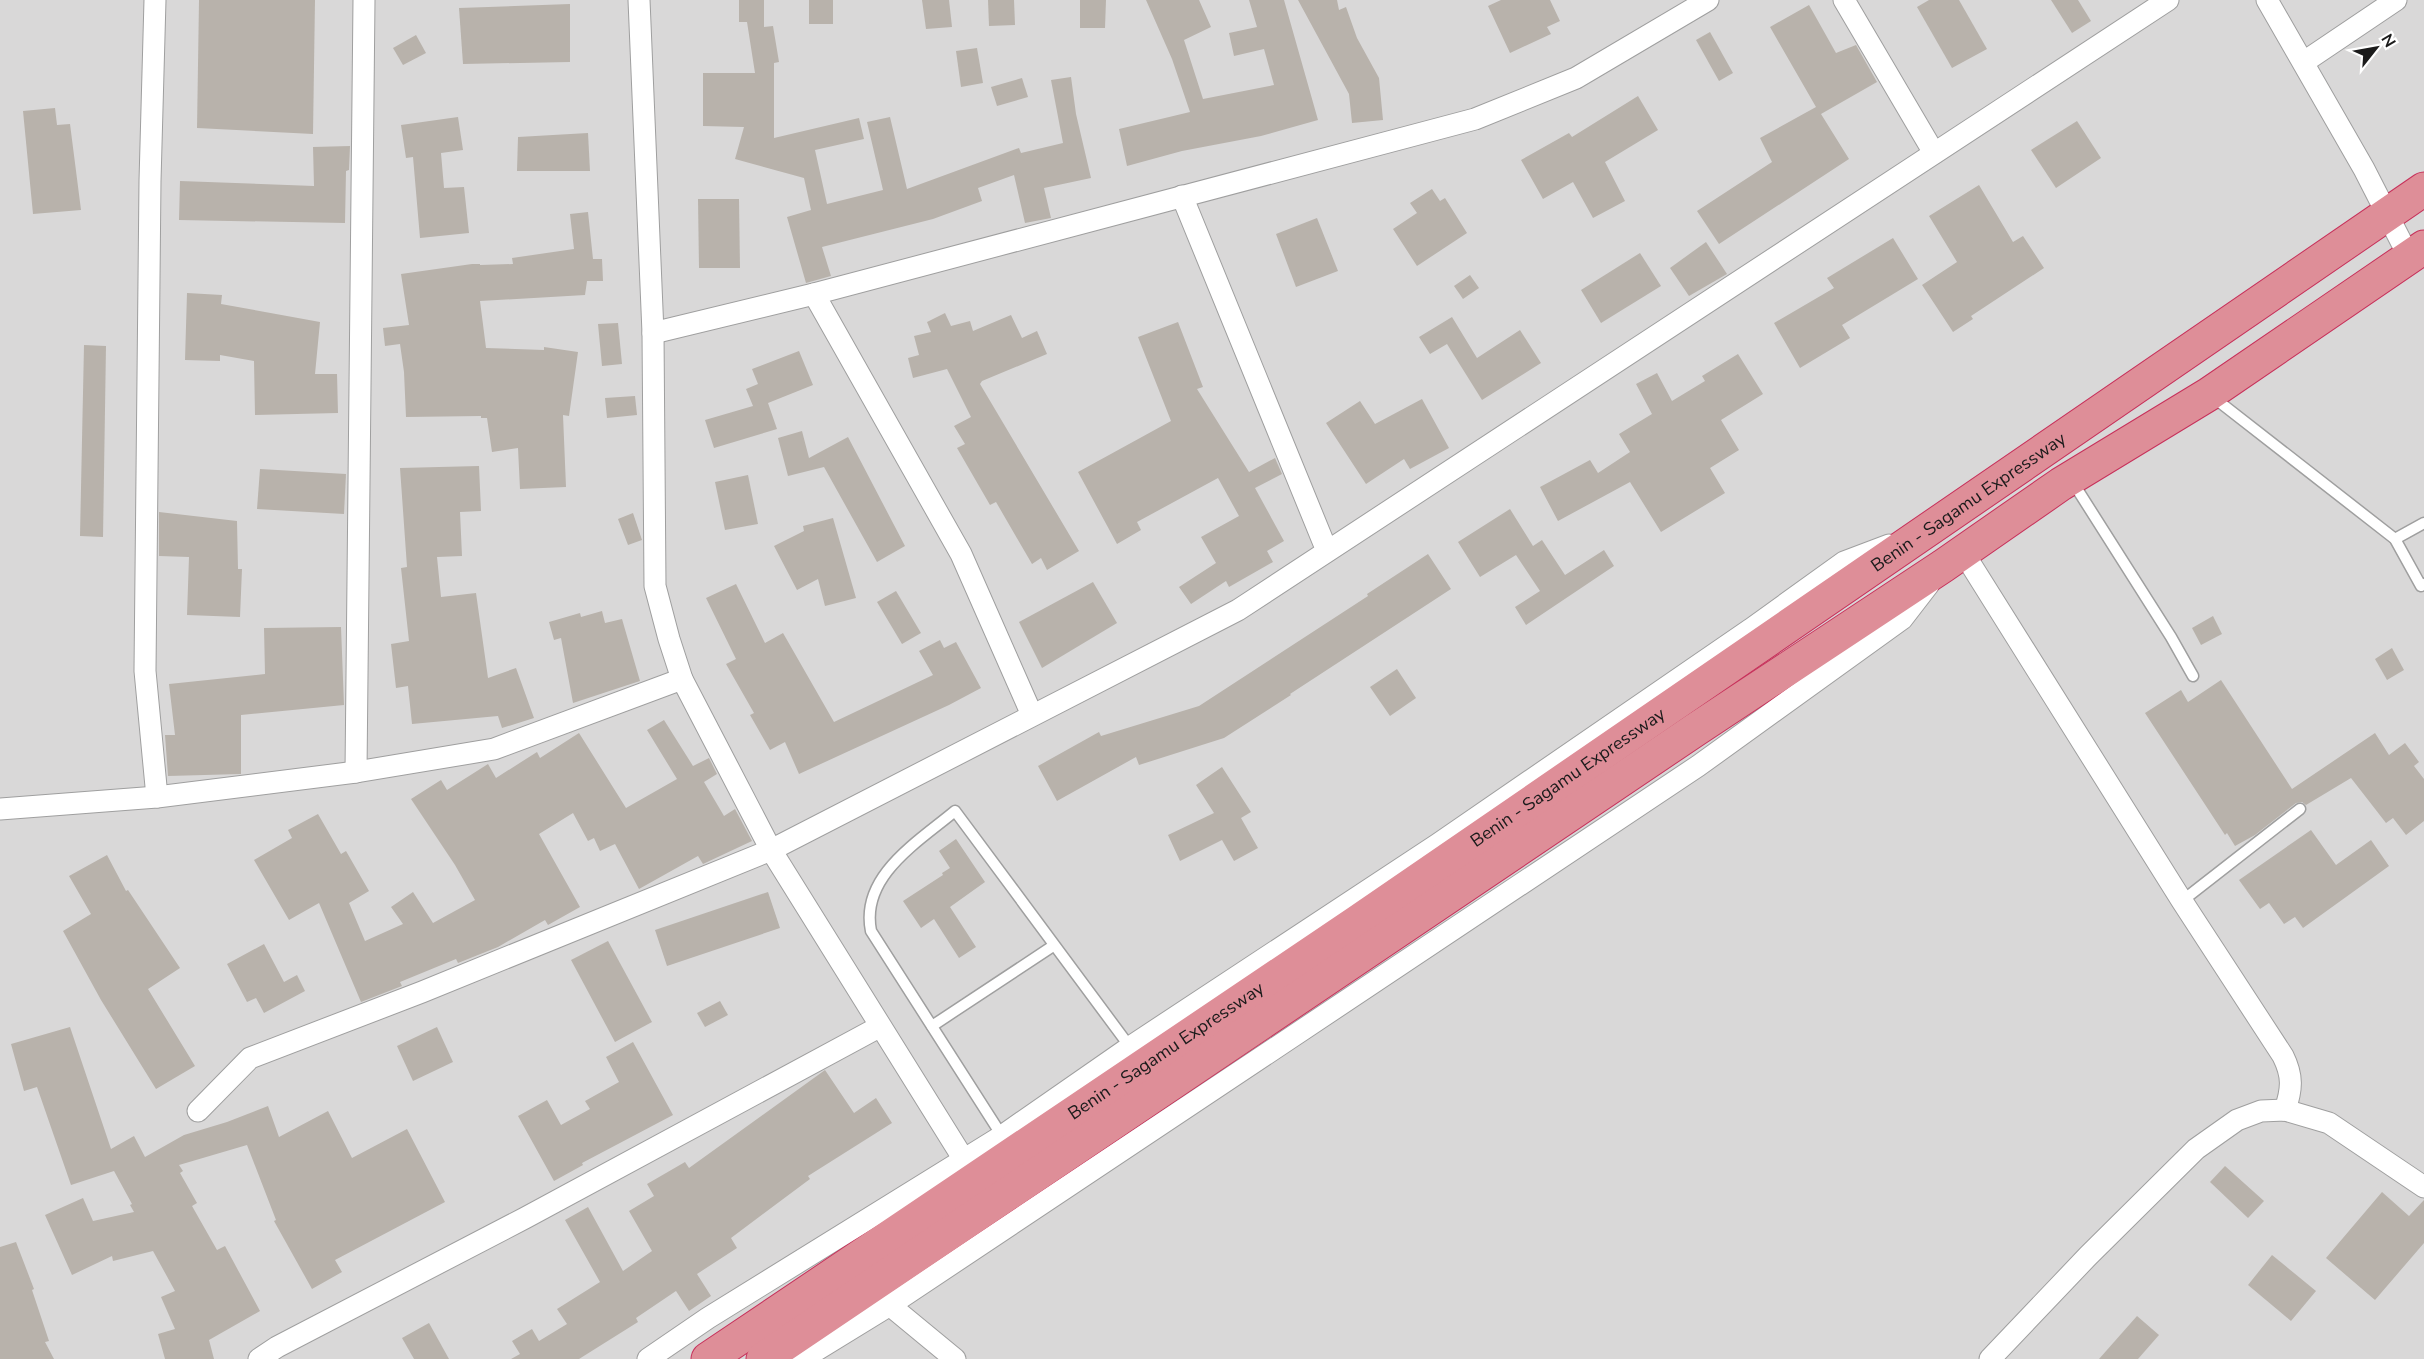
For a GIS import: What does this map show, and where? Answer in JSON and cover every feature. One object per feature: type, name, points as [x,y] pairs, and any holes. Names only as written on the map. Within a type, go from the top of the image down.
[{"type":"highway","name":"Benin - Sagamu Expressway","points":[[708,1359],[970,1169],[1357,922],[2424,189]]},
{"type":"highway","points":[[763,1359],[807,1352],[879,1296],[1695,730],[1953,559],[2070,478],[2209,394],[2416,252]]},
{"type":"street","points":[[155,0],[150,181],[145,671],[157,797]]},
{"type":"street","points":[[356,772],[364,0]]},
{"type":"street","points":[[639,0],[653,333],[655,586],[682,679],[771,850],[879,1027],[970,1169],[708,1318],[648,1359]]},
{"type":"street","points":[[653,333],[814,294],[1476,119],[1576,78],[1708,0]]},
{"type":"street","points":[[1844,0],[1934,153]]},
{"type":"street","points":[[198,1111],[250,1058],[422,992],[771,850],[1238,609],[2168,0]]},
{"type":"street","points":[[2267,0],[2304,62],[2387,213],[2416,252]]},
{"type":"street","points":[[2304,62],[2396,0]]},
{"type":"street","points":[[1182,196],[1327,551]]},
{"type":"street","points":[[814,294],[961,554],[1032,715]]},
{"type":"street","points":[[1008,1145],[1130,1047],[1438,844],[1751,629],[1844,562],[1924,532]]},
{"type":"street","points":[[1953,559],[2182,901],[2287,1064],[2291,1071],[2292,1088],[2285,1110]]},
{"type":"street","points":[[0,808],[157,797],[356,772],[494,749],[682,679]]},
{"type":"street","points":[[259,1359],[277,1347],[525,1218],[879,1027]]},
{"type":"street","points":[[1990,1359],[2196,1149],[2237,1120],[2261,1111],[2285,1110],[2329,1123],[2424,1187]]},
{"type":"street","points":[[879,1296],[955,1359]]},
{"type":"lane","points":[[2209,394],[2395,539],[2421,586],[2424,584]]},
{"type":"lane","points":[[2070,478],[2171,637],[2193,676]]},
{"type":"lane","points":[[2395,539],[2424,522]]},
{"type":"lane","points":[[2182,901],[2300,809]]},
{"type":"lane","points":[[1008,1145],[871,931],[868,915],[872,895],[892,865],[955,811],[1130,1047]]},
{"type":"lane","points":[[932,1026],[1053,946]]},
{"type":"shaded area","points":[[0,0],[2424,0],[2424,1359],[0,1359]]},
{"type":"building","points":[[199,0],[315,0],[313,134],[197,128]]},
{"type":"building","points":[[739,0],[764,0],[764,27],[773,26],[779,62],[774,63],[774,138],[859,118],[864,139],[815,150],[827,204],[883,190],[867,122],[890,117],[907,189],[1019,148],[1021,153],[1063,143],[1051,80],[1071,77],[1076,114],[1091,178],[1044,188],[1051,218],[1025,223],[1014,175],[978,188],[982,201],[933,219],[822,247],[831,276],[806,283],[787,217],[811,210],[804,178],[735,159],[744,127],[703,126],[703,73],[755,73],[747,22],[739,22]]},
{"type":"building","points":[[809,0],[833,0],[833,24],[809,24]]},
{"type":"building","points":[[922,0],[949,0],[952,27],[926,29]]},
{"type":"building","points":[[988,0],[1014,0],[1015,25],[989,26]]},
{"type":"building","points":[[1080,0],[1106,0],[1105,28],[1080,28]]},
{"type":"building","points":[[1146,0],[1199,0],[1211,27],[1184,40],[1203,99],[1274,85],[1264,49],[1234,56],[1229,33],[1257,27],[1249,0],[1284,0],[1318,120],[1261,136],[1182,151],[1127,166],[1119,129],[1190,112],[1172,59]]},
{"type":"building","points":[[1298,0],[1337,0],[1339,10],[1346,7],[1357,38],[1379,78],[1383,120],[1352,123],[1349,94]]},
{"type":"building","points":[[1501,0],[1550,0],[1560,21],[1547,27],[1551,34],[1510,53],[1488,6]]},
{"type":"building","points":[[1929,0],[1959,0],[1987,49],[1952,68],[1917,7]]},
{"type":"building","points":[[2051,0],[2078,0],[2091,21],[2072,33]]},
{"type":"building","points":[[570,4],[570,62],[463,64],[459,8]]},
{"type":"building","points":[[1809,5],[1836,53],[1856,45],[1877,82],[1821,114],[1849,159],[1719,244],[1697,211],[1772,162],[1760,138],[1816,107],[1770,27]]},
{"type":"building","points":[[1710,32],[1733,73],[1719,81],[1696,40]]},
{"type":"building","points":[[416,35],[426,53],[403,65],[393,48]]},
{"type":"building","points":[[977,48],[983,83],[961,87],[956,51]]},
{"type":"building","points":[[1022,78],[1028,97],[997,106],[991,87]]},
{"type":"building","points":[[1638,96],[1658,130],[1605,162],[1625,201],[1593,218],[1573,182],[1543,199],[1521,160],[1569,133],[1572,137]]},
{"type":"building","points":[[55,108],[57,125],[70,124],[81,210],[33,214],[23,111]]},
{"type":"building","points":[[458,117],[463,150],[441,153],[444,188],[464,187],[469,233],[420,238],[413,157],[406,158],[401,125]]},
{"type":"building","points":[[2077,121],[2101,158],[2056,188],[2031,150]]},
{"type":"building","points":[[588,133],[590,171],[517,171],[518,137]]},
{"type":"building","points":[[350,146],[349,170],[346,171],[345,223],[179,220],[180,181],[314,186],[313,147]]},
{"type":"building","points":[[1979,185],[2013,242],[2023,236],[2044,268],[1971,316],[1973,319],[1953,332],[1922,285],[1957,262],[1929,216]]},
{"type":"building","points":[[1432,189],[1440,201],[1445,198],[1467,233],[1417,266],[1393,229],[1417,213],[1410,203]]},
{"type":"building","points":[[698,199],[739,199],[740,268],[699,268]]},
{"type":"building","points":[[588,212],[593,259],[602,259],[603,281],[587,281],[585,295],[480,301],[486,348],[544,350],[544,347],[578,352],[569,416],[563,415],[566,487],[520,489],[518,448],[492,452],[487,418],[481,418],[481,416],[406,417],[400,344],[385,346],[383,328],[409,325],[401,274],[472,264],[513,264],[512,258],[574,249],[570,214]]},
{"type":"building","points":[[1317,218],[1338,271],[1296,287],[1276,234]]},
{"type":"building","points":[[1893,238],[1918,279],[1842,325],[1850,338],[1800,368],[1774,323],[1834,288],[1827,278]]},
{"type":"building","points":[[1706,242],[1727,274],[1689,296],[1670,268]]},
{"type":"building","points":[[1640,253],[1661,286],[1601,323],[1581,290]]},
{"type":"building","points":[[1470,275],[1479,288],[1463,299],[1454,286]]},
{"type":"building","points":[[187,293],[222,295],[221,304],[320,322],[315,374],[337,374],[338,413],[255,415],[254,361],[220,355],[220,361],[185,360]]},
{"type":"building","points":[[945,313],[951,326],[970,321],[973,331],[1011,315],[1022,338],[1037,331],[1047,354],[982,381],[980,384],[1079,551],[1047,570],[1041,558],[1032,564],[996,502],[990,505],[957,448],[965,444],[954,426],[971,417],[947,369],[913,378],[908,358],[919,355],[914,336],[931,332],[927,322]]},
{"type":"building","points":[[1452,317],[1477,358],[1520,330],[1541,363],[1482,400],[1447,344],[1430,354],[1419,337]]},
{"type":"building","points":[[1178,322],[1203,387],[1197,389],[1249,472],[1275,458],[1282,474],[1255,488],[1284,541],[1267,551],[1273,562],[1229,587],[1226,581],[1191,604],[1179,587],[1216,563],[1201,537],[1239,516],[1218,478],[1137,522],[1141,530],[1117,544],[1078,472],[1171,421],[1138,337]]},
{"type":"building","points":[[618,323],[622,364],[602,366],[598,324]]},
{"type":"building","points":[[84,345],[106,346],[103,537],[80,536]]},
{"type":"building","points":[[799,351],[813,385],[768,403],[777,429],[714,448],[705,420],[753,406],[746,389],[758,384],[752,369]]},
{"type":"building","points":[[1738,354],[1763,394],[1721,420],[1739,450],[1710,468],[1725,493],[1661,532],[1630,482],[1558,521],[1540,487],[1590,460],[1598,473],[1630,452],[1619,434],[1652,414],[1636,384],[1657,373],[1672,401],[1705,381],[1702,376]]},
{"type":"building","points":[[635,396],[637,415],[607,418],[605,398]]},
{"type":"building","points":[[1422,399],[1449,448],[1410,469],[1404,459],[1366,484],[1326,423],[1360,401],[1375,424]]},
{"type":"building","points":[[802,431],[809,458],[848,437],[905,546],[877,562],[824,467],[788,476],[778,438]]},
{"type":"building","points":[[479,466],[481,511],[460,512],[462,556],[437,557],[441,597],[476,593],[488,678],[516,668],[534,718],[502,728],[498,716],[412,724],[408,686],[396,688],[391,644],[409,641],[401,568],[407,567],[400,468]]},
{"type":"building","points":[[260,469],[346,474],[344,514],[257,509]]},
{"type":"building","points":[[748,475],[758,524],[725,530],[715,482]]},
{"type":"building","points":[[1510,509],[1533,546],[1542,540],[1565,575],[1604,550],[1614,566],[1526,625],[1515,607],[1540,591],[1516,555],[1480,577],[1458,542]]},
{"type":"building","points":[[159,512],[237,521],[238,569],[242,569],[240,617],[187,615],[189,557],[159,556]]},
{"type":"building","points":[[633,513],[642,540],[628,545],[618,519]]},
{"type":"building","points":[[833,518],[856,598],[825,606],[818,579],[797,590],[774,546],[804,531],[803,526]]},
{"type":"building","points":[[1428,554],[1451,589],[1224,738],[1139,765],[1136,757],[1057,801],[1038,766],[1099,732],[1101,736],[1199,706],[1368,596],[1367,594]]},
{"type":"building","points":[[1093,582],[1117,623],[1042,668],[1019,622]]},
{"type":"building","points":[[736,584],[765,643],[783,633],[834,722],[933,675],[919,651],[940,640],[944,648],[956,642],[981,688],[799,774],[785,742],[770,750],[750,715],[754,713],[726,664],[736,659],[706,598]]},
{"type":"building","points":[[896,591],[921,633],[902,644],[877,602]]},
{"type":"building","points":[[602,611],[605,623],[622,619],[640,681],[573,703],[561,638],[554,640],[549,622],[580,613],[581,617]]},
{"type":"building","points":[[2213,616],[2222,634],[2201,645],[2192,628]]},
{"type":"building","points":[[341,627],[344,705],[241,715],[241,774],[168,776],[165,735],[175,735],[169,684],[265,674],[264,628]]},
{"type":"building","points":[[2392,648],[2404,670],[2387,680],[2375,659]]},
{"type":"building","points":[[1397,669],[1416,698],[1390,716],[1370,687]]},
{"type":"building","points":[[2221,680],[2292,789],[2375,733],[2389,755],[2405,743],[2419,762],[2414,766],[2424,779],[2424,821],[2406,835],[2393,818],[2386,823],[2351,778],[2306,805],[2302,802],[2296,803],[2255,835],[2235,846],[2227,833],[2225,835],[2145,713],[2181,690],[2188,702]]},
{"type":"building","points":[[664,720],[693,766],[709,758],[717,774],[704,782],[724,816],[735,809],[752,841],[703,864],[698,856],[639,889],[615,844],[600,851],[594,838],[588,841],[573,813],[539,834],[580,907],[548,925],[545,920],[498,947],[458,963],[456,959],[400,982],[402,986],[361,1002],[319,903],[289,920],[254,860],[292,838],[288,830],[318,814],[341,854],[346,851],[369,891],[349,903],[365,941],[403,924],[391,907],[413,892],[433,923],[475,900],[455,865],[411,799],[441,780],[447,790],[488,764],[496,778],[537,752],[540,758],[579,733],[626,808],[677,779],[647,730]]},
{"type":"building","points":[[1222,767],[1251,812],[1241,818],[1258,848],[1234,861],[1222,840],[1180,861],[1168,835],[1214,813],[1196,785]]},
{"type":"building","points":[[2311,830],[2336,865],[2371,840],[2389,866],[2303,928],[2295,917],[2284,924],[2269,903],[2260,909],[2239,880]]},
{"type":"building","points":[[956,839],[985,882],[950,907],[976,947],[959,958],[934,919],[921,928],[903,901],[950,868],[939,851]]},
{"type":"building","points":[[107,855],[126,891],[128,890],[180,968],[148,989],[195,1066],[156,1089],[101,1000],[63,931],[91,914],[69,876]]},
{"type":"building","points":[[768,892],[780,928],[667,966],[655,930]]},
{"type":"building","points":[[608,941],[652,1022],[615,1042],[571,960]]},
{"type":"building","points":[[264,944],[284,982],[297,975],[305,991],[264,1013],[256,998],[247,1002],[227,964]]},
{"type":"building","points":[[720,1001],[728,1015],[705,1027],[697,1013]]},
{"type":"building","points":[[70,1027],[111,1149],[134,1136],[145,1157],[184,1135],[268,1106],[279,1137],[328,1111],[352,1158],[407,1129],[445,1202],[335,1260],[342,1272],[312,1289],[274,1221],[276,1220],[247,1145],[179,1165],[183,1171],[180,1173],[197,1203],[192,1206],[217,1250],[225,1246],[260,1311],[209,1340],[214,1359],[165,1359],[158,1334],[175,1329],[161,1297],[175,1291],[153,1251],[113,1261],[112,1256],[72,1275],[45,1215],[83,1198],[93,1221],[134,1212],[114,1171],[71,1185],[37,1087],[24,1091],[11,1044]]},
{"type":"building","points":[[437,1027],[453,1062],[413,1081],[397,1046]]},
{"type":"building","points":[[633,1042],[673,1115],[582,1163],[583,1165],[554,1181],[518,1116],[547,1100],[561,1125],[590,1109],[585,1101],[619,1082],[606,1057]]},
{"type":"building","points":[[825,1070],[854,1113],[876,1098],[892,1123],[808,1176],[810,1179],[731,1238],[737,1248],[697,1274],[711,1296],[689,1311],[676,1291],[636,1318],[638,1322],[579,1359],[511,1359],[520,1354],[512,1341],[532,1329],[539,1341],[567,1324],[557,1309],[600,1282],[565,1220],[588,1207],[623,1271],[652,1251],[629,1211],[654,1196],[647,1184],[685,1162],[689,1168]]},
{"type":"building","points":[[2225,1166],[2264,1201],[2248,1218],[2210,1182]]},
{"type":"building","points":[[2382,1192],[2409,1216],[2424,1200],[2424,1243],[2375,1300],[2326,1258]]},
{"type":"building","points":[[16,1242],[34,1289],[32,1290],[49,1341],[45,1342],[54,1359],[0,1359],[0,1247]]},
{"type":"building","points":[[2272,1255],[2316,1291],[2291,1321],[2248,1285]]},
{"type":"building","points":[[2137,1316],[2159,1335],[2138,1359],[2099,1359]]},
{"type":"building","points":[[429,1323],[449,1359],[414,1359],[402,1338]]}]
